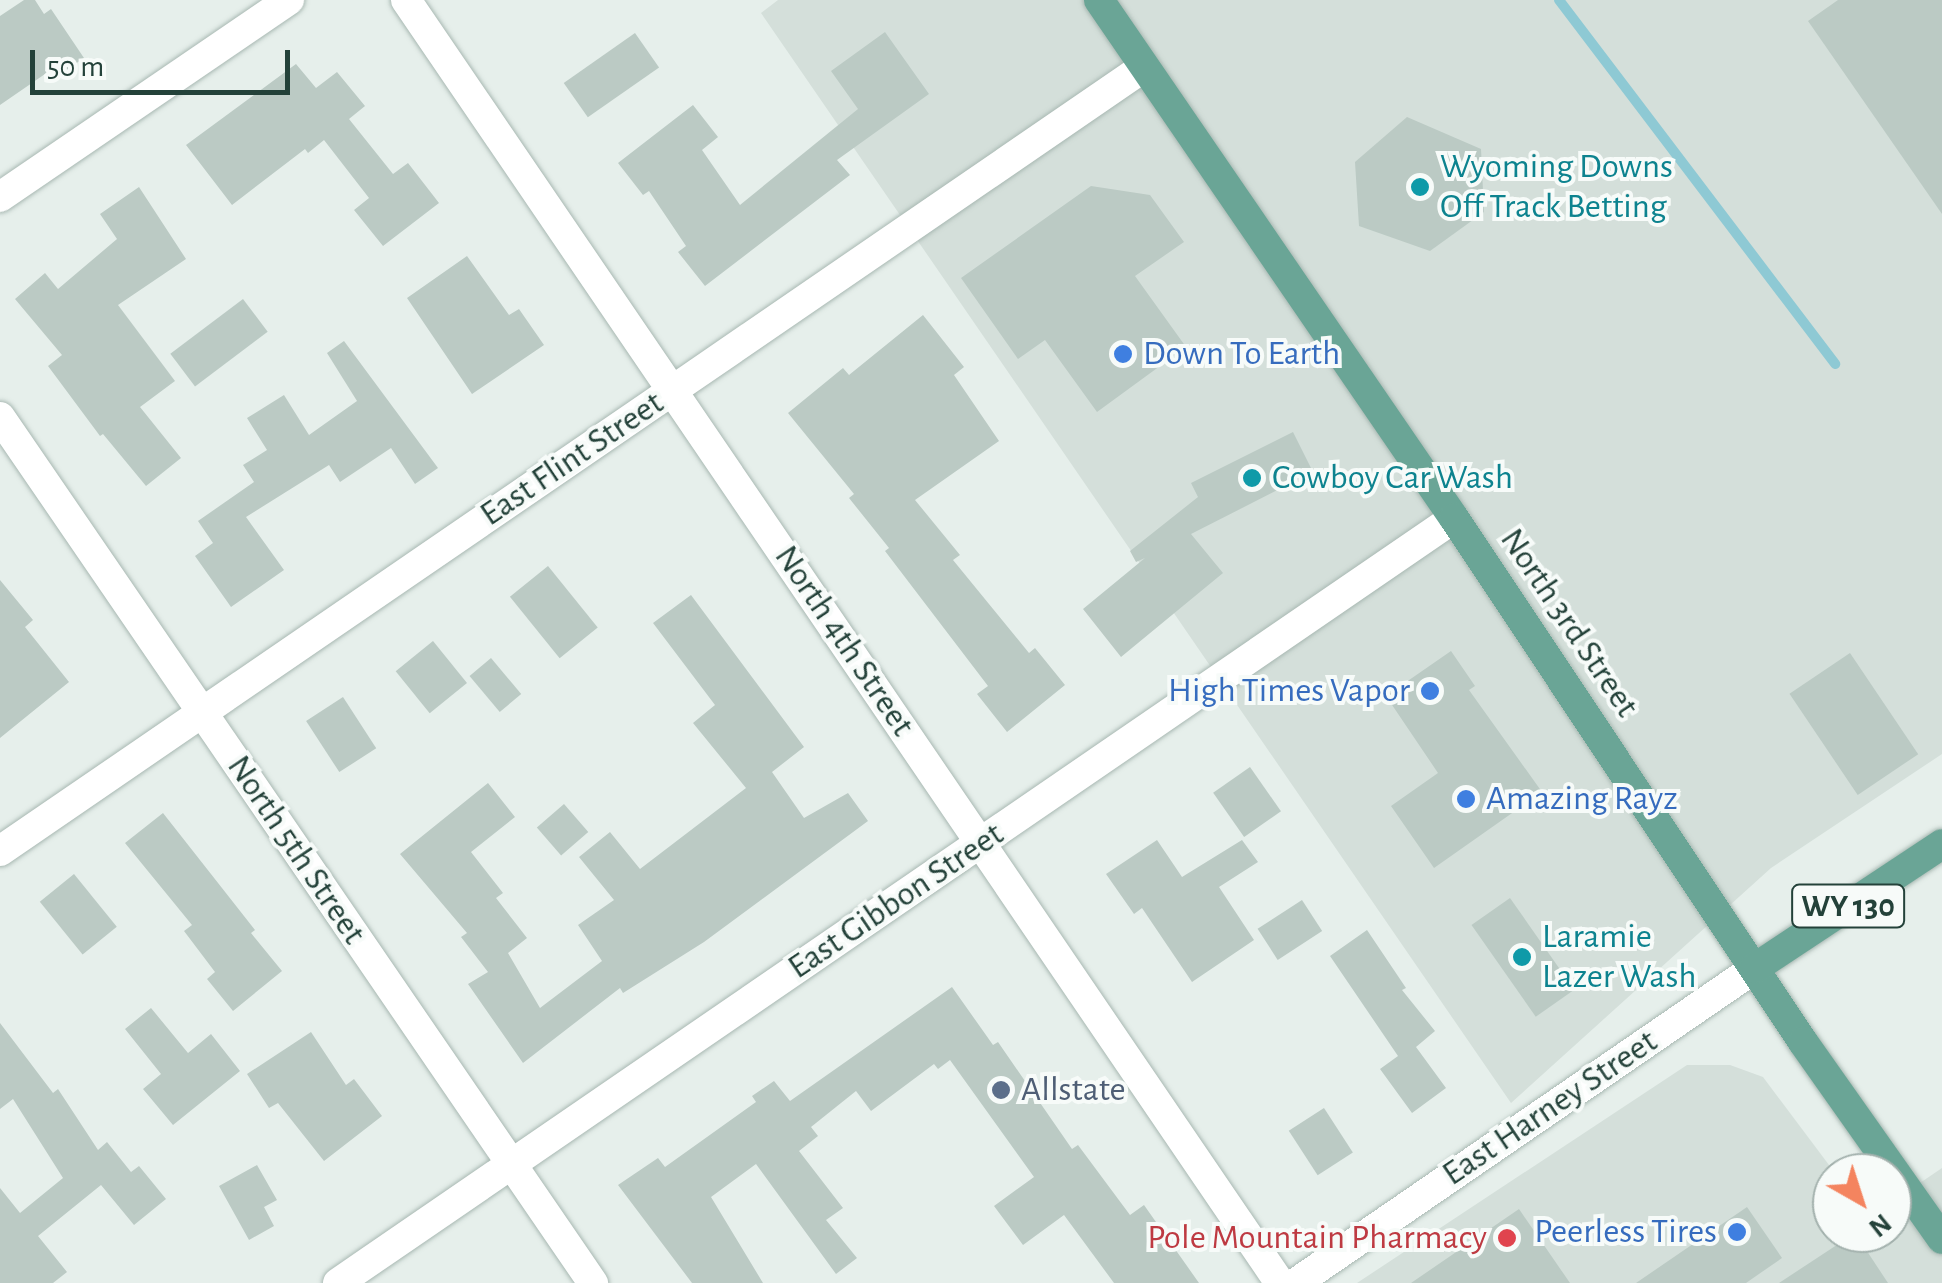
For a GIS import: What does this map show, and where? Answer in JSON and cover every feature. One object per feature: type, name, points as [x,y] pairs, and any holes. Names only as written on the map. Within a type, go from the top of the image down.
[{"type":"main road","name":"North 3rd Street","points":[[1099,0],[1942,1239]]},
{"type":"main road","name":"WY 130","points":[[1755,968],[1942,844]]},
{"type":"street","points":[[0,196],[289,0]]},
{"type":"street","name":"North 4th Street","points":[[406,0],[1280,1283]]},
{"type":"street","name":"East Flint Street","points":[[0,851],[1144,66]]},
{"type":"street","name":"North 5th Street","points":[[0,417],[593,1283]]},
{"type":"street","name":"East Gibbon Street","points":[[338,1283],[1454,518]]},
{"type":"street","name":"East Harney Street","points":[[1296,1283],[1755,968]]},
{"type":"shaded area","points":[[778,0],[1942,0],[1942,754],[1771,868],[1511,1103],[761,13]]},
{"type":"shaded area","points":[[1687,1065],[1730,1065],[1763,1077],[1820,1153],[1812,1153],[1812,1253],[1912,1253],[1912,1188],[1942,1168],[1942,1283],[1357,1283]]},
{"type":"building","points":[[24,0],[35,0],[44,14],[51,9],[84,58],[50,81],[45,74],[0,105],[0,16]]},
{"type":"building","points":[[1838,0],[1942,0],[1942,214],[1808,21]]},
{"type":"building","points":[[885,32],[929,94],[837,160],[850,175],[705,286],[678,252],[686,246],[649,191],[643,195],[618,163],[693,105],[718,137],[702,150],[740,205],[858,109],[831,71]]},
{"type":"building","points":[[635,33],[659,67],[588,117],[564,83]]},
{"type":"building","points":[[296,64],[316,88],[337,72],[365,106],[349,119],[393,174],[408,163],[439,203],[383,246],[354,210],[369,198],[324,140],[308,153],[305,149],[232,205],[186,145]]},
{"type":"building","name":"Wyoming Downs Off Track Betting","points":[[1407,117],[1481,149],[1484,212],[1430,251],[1359,226],[1355,162]]},
{"type":"building","points":[[1091,186],[1150,195],[1184,242],[1135,276],[1186,347],[1097,412],[1045,340],[1018,359],[961,278]]},
{"type":"building","points":[[139,187],[186,259],[118,305],[175,381],[140,407],[181,458],[146,486],[103,434],[100,436],[48,366],[62,355],[15,299],[45,273],[58,289],[117,239],[100,214]]},
{"type":"building","points":[[467,256],[509,315],[519,309],[544,345],[472,394],[407,298]]},
{"type":"building","points":[[243,299],[268,332],[195,387],[170,354]]},
{"type":"building","points":[[923,315],[964,367],[954,375],[999,441],[915,500],[960,555],[953,560],[1029,653],[1035,648],[1065,685],[1007,732],[977,694],[988,686],[885,551],[889,548],[849,498],[854,494],[788,413],[843,368],[849,375]]},
{"type":"building","points":[[344,341],[438,468],[415,484],[391,448],[340,482],[329,465],[246,517],[284,570],[231,607],[195,556],[213,543],[198,521],[254,482],[243,465],[267,450],[247,418],[284,395],[309,435],[357,401],[327,353]]},
{"type":"building","points":[[1293,432],[1313,472],[1191,534],[1223,573],[1121,657],[1083,609],[1145,558],[1136,562],[1130,551],[1198,497],[1191,483]]},
{"type":"building","points":[[548,566],[598,627],[560,658],[510,597]]},
{"type":"building","points":[[0,580],[33,620],[25,627],[69,682],[0,738]]},
{"type":"building","points":[[691,595],[804,747],[772,772],[804,818],[848,793],[868,821],[704,942],[623,993],[620,988],[523,1063],[468,984],[488,972],[461,937],[467,933],[400,854],[488,783],[515,817],[471,852],[503,893],[496,898],[527,938],[508,953],[540,1008],[602,961],[578,925],[614,900],[579,857],[610,832],[640,869],[746,788],[693,723],[715,705],[653,623]]},
{"type":"building","points":[[433,641],[467,683],[430,713],[396,671]]},
{"type":"building","points":[[1451,651],[1475,686],[1469,690],[1542,792],[1434,868],[1391,806],[1438,773],[1386,696]]},
{"type":"building","points":[[1850,653],[1918,754],[1858,795],[1789,694]]},
{"type":"building","points":[[491,658],[521,694],[500,712],[470,676]]},
{"type":"building","points":[[343,697],[376,748],[339,772],[306,721]]},
{"type":"building","points":[[1250,767],[1281,811],[1244,837],[1213,793]]},
{"type":"building","points":[[564,804],[588,832],[561,856],[537,828]]},
{"type":"building","points":[[163,813],[255,930],[251,933],[282,971],[233,1011],[207,979],[215,972],[184,931],[192,925],[125,843]]},
{"type":"building","points":[[1157,840],[1182,877],[1242,840],[1258,862],[1219,887],[1254,940],[1192,982],[1142,908],[1134,914],[1106,874]]},
{"type":"building","points":[[74,874],[117,927],[83,955],[40,902]]},
{"type":"building","name":"Laramie Lazer Wash","points":[[1510,898],[1574,990],[1536,1017],[1471,925]]},
{"type":"building","points":[[1302,900],[1322,931],[1278,960],[1258,929]]},
{"type":"building","points":[[1367,930],[1406,988],[1402,990],[1435,1031],[1416,1047],[1446,1088],[1412,1113],[1380,1069],[1398,1056],[1330,956]]},
{"type":"building","points":[[952,987],[993,1045],[998,1042],[1072,1149],[1078,1145],[1130,1215],[1144,1205],[1199,1283],[1114,1283],[1064,1215],[1023,1245],[994,1206],[1034,1177],[950,1060],[938,1069],[934,1064],[871,1111],[856,1091],[811,1127],[818,1136],[799,1151],[843,1208],[826,1220],[857,1258],[836,1274],[756,1164],[711,1197],[763,1283],[692,1283],[618,1185],[658,1158],[665,1167],[756,1102],[752,1096],[774,1081],[790,1101]]},
{"type":"building","points":[[151,1008],[188,1053],[211,1034],[240,1071],[173,1125],[143,1089],[161,1074],[125,1029]]},
{"type":"building","points":[[0,1023],[53,1093],[58,1089],[98,1150],[107,1142],[131,1172],[139,1166],[166,1199],[134,1225],[101,1185],[38,1236],[67,1272],[53,1283],[0,1283],[0,1188],[20,1213],[63,1178],[13,1099],[0,1109]]},
{"type":"building","points":[[311,1032],[346,1085],[354,1079],[382,1116],[324,1161],[278,1103],[269,1108],[247,1074]]},
{"type":"building","points":[[1324,1108],[1353,1152],[1318,1175],[1289,1131]]},
{"type":"building","points":[[257,1165],[277,1200],[264,1207],[274,1226],[249,1240],[219,1186]]},
{"type":"building","name":"Peerless Tires","points":[[1747,1207],[1782,1258],[1746,1283],[1636,1283]]},
{"type":"building","name":"Pole Mountain Pharmacy","points":[[1519,1209],[1570,1283],[1411,1283]]},
{"type":"building","points":[[1825,1253],[1868,1253],[1888,1283],[1779,1283]]},
{"type":"waterway","points":[[1559,0],[1835,364]]},
{"type":"place","name":"Wyoming Downs Off Track Betting","points":[[1420,187]]},
{"type":"place","name":"Down To Earth","points":[[1123,354]]},
{"type":"place","name":"Cowboy Car Wash","points":[[1252,478]]},
{"type":"place","name":"High Times Vapor","points":[[1430,691]]},
{"type":"place","name":"Amazing Rayz","points":[[1466,799]]},
{"type":"place","name":"Laramie Lazer Wash","points":[[1522,957]]},
{"type":"place","name":"Allstate","points":[[1001,1090]]},
{"type":"place","name":"Peerless Tires","points":[[1737,1232]]},
{"type":"place","name":"Pole Mountain Pharmacy","points":[[1507,1238]]}]
